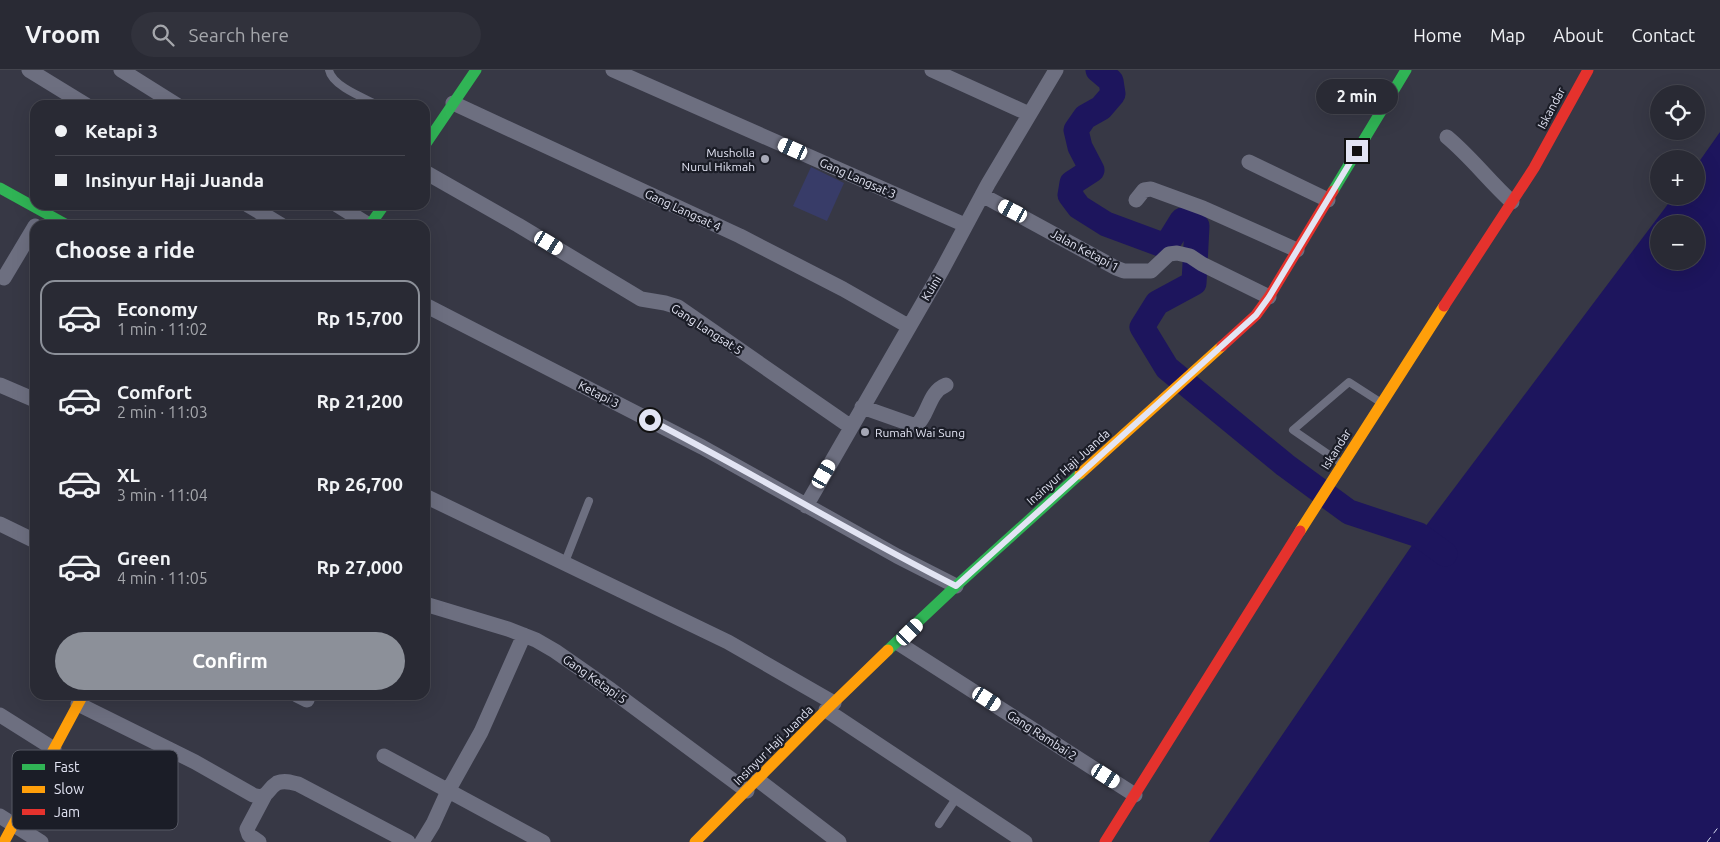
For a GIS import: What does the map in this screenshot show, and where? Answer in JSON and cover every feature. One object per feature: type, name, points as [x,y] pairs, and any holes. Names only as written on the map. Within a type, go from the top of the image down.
[{"type":"street","points":[[30,70],[78,100]]},
{"type":"street","points":[[121,70],[169,100]]},
{"type":"street","points":[[430,130],[453,103],[476,70]]},
{"type":"street","name":"Gang Langsat 3","points":[[613,70],[966,225]]},
{"type":"street","points":[[932,70],[1029,114]]},
{"type":"street","name":"Kuini","points":[[806,506],[982,195],[1056,70]]},
{"type":"street","name":"Insinyur Haji Juanda","points":[[695,842],[830,707],[956,586],[1250,321],[1269,297],[1406,70]]},
{"type":"street","name":"Iskandar","points":[[1105,842],[1342,464],[1534,168],[1586,71]]},
{"type":"street","name":"Gang Langsat 4","points":[[453,103],[740,236],[843,289],[908,326]]},
{"type":"street","points":[[1447,137],[1463,150],[1512,202]]},
{"type":"street","points":[[1250,162],[1328,200]]},
{"type":"street","name":"Gang Langsat 5","points":[[430,175],[641,299],[672,304],[850,427]]},
{"type":"street","points":[[0,188],[37,220]]},
{"type":"street","points":[[1136,200],[1144,190],[1151,189],[1203,208],[1297,250]]},
{"type":"street","name":"Jalan Ketapi 1","points":[[982,195],[1124,271],[1153,270],[1172,253],[1196,260],[1269,297]]},
{"type":"street","points":[[256,210],[273,220]]},
{"type":"street","points":[[345,210],[362,220]]},
{"type":"street","points":[[4,278],[30,234]]},
{"type":"street","name":"Ketapi 3","points":[[430,308],[702,447],[806,506],[956,586]]},
{"type":"street","points":[[0,385],[30,398]]},
{"type":"street","points":[[862,407],[916,426],[935,392],[946,385]]},
{"type":"street","points":[[430,498],[742,648],[1025,842]]},
{"type":"street","points":[[0,524],[30,539]]},
{"type":"street","name":"Gang Ketapi 5","points":[[430,606],[524,634],[555,651],[839,842]]},
{"type":"street","points":[[422,842],[484,724],[524,634]]},
{"type":"street","name":"Gang Rambai 2","points":[[898,643],[1135,795]]},
{"type":"street","points":[[0,715],[54,749],[80,700],[173,750]]},
{"type":"street","points":[[178,753],[253,795],[260,797],[264,795]]},
{"type":"street","points":[[384,756],[543,842]]},
{"type":"street","points":[[259,842],[249,836],[247,829],[264,795],[276,784],[283,781],[298,784],[408,842]]},
{"type":"street","points":[[0,816],[12,824]]},
{"type":"street","points":[[4,842],[12,828]]},
{"type":"street","points":[[22,830],[41,842]]},
{"type":"lane","points":[[329,70],[330,74],[344,88],[368,100]]},
{"type":"lane","points":[[1342,464],[1293,430],[1349,382],[1382,403]]},
{"type":"lane","points":[[565,562],[589,501]]},
{"type":"lane","points":[[939,824],[957,797]]},
{"type":"shaded area","points":[[1720,132],[1720,842],[1209,842],[1419,535],[1650,228],[1650,270],[1705,270],[1705,215],[1660,215],[1667,205],[1705,205],[1705,153]]},
{"type":"shaded area","points":[[811,167],[844,183],[827,221],[793,206]]},
{"type":"waterway","points":[[1098,70],[1111,81],[1113,94],[1101,108],[1085,117],[1076,130],[1080,147],[1092,170],[1072,183],[1070,195],[1079,207],[1106,224],[1160,244],[1169,241],[1182,220],[1188,218],[1197,226],[1194,283],[1157,303],[1142,327],[1167,368],[1285,465],[1349,512],[1419,535],[1445,554]]},
{"type":"ferry route","points":[[1707,842],[1720,825]]},
{"type":"traffic: fast","points":[[430,138],[476,70]]},
{"type":"traffic: fast","points":[[1333,191],[1406,70]]},
{"type":"traffic: fast","points":[[0,188],[30,205]]},
{"type":"traffic: fast","points":[[40,210],[58,220]]},
{"type":"traffic: fast","points":[[374,220],[380,210]]},
{"type":"traffic: fast","points":[[888,650],[1080,474]]},
{"type":"traffic: slow","points":[[1300,531],[1444,306]]},
{"type":"traffic: slow","points":[[1080,474],[1222,346]]},
{"type":"traffic: slow","points":[[695,842],[888,650]]},
{"type":"traffic: slow","points":[[53,750],[80,700]]},
{"type":"traffic: slow","points":[[4,842],[12,827]]},
{"type":"traffic: jam","points":[[1444,306],[1534,168],[1588,70]]},
{"type":"traffic: jam","points":[[1222,346],[1256,315],[1269,297],[1333,191]]},
{"type":"traffic: jam","points":[[1105,842],[1300,531]]},
{"type":"place","name":"Musholla Nurul Hikmah","points":[[765,159]]},
{"type":"place","name":"Rumah Wai Sung","points":[[865,432]]},
{"type":"route","points":[[650,420],[897,556],[956,586],[1256,315],[1269,297],[1357,151]]}]
